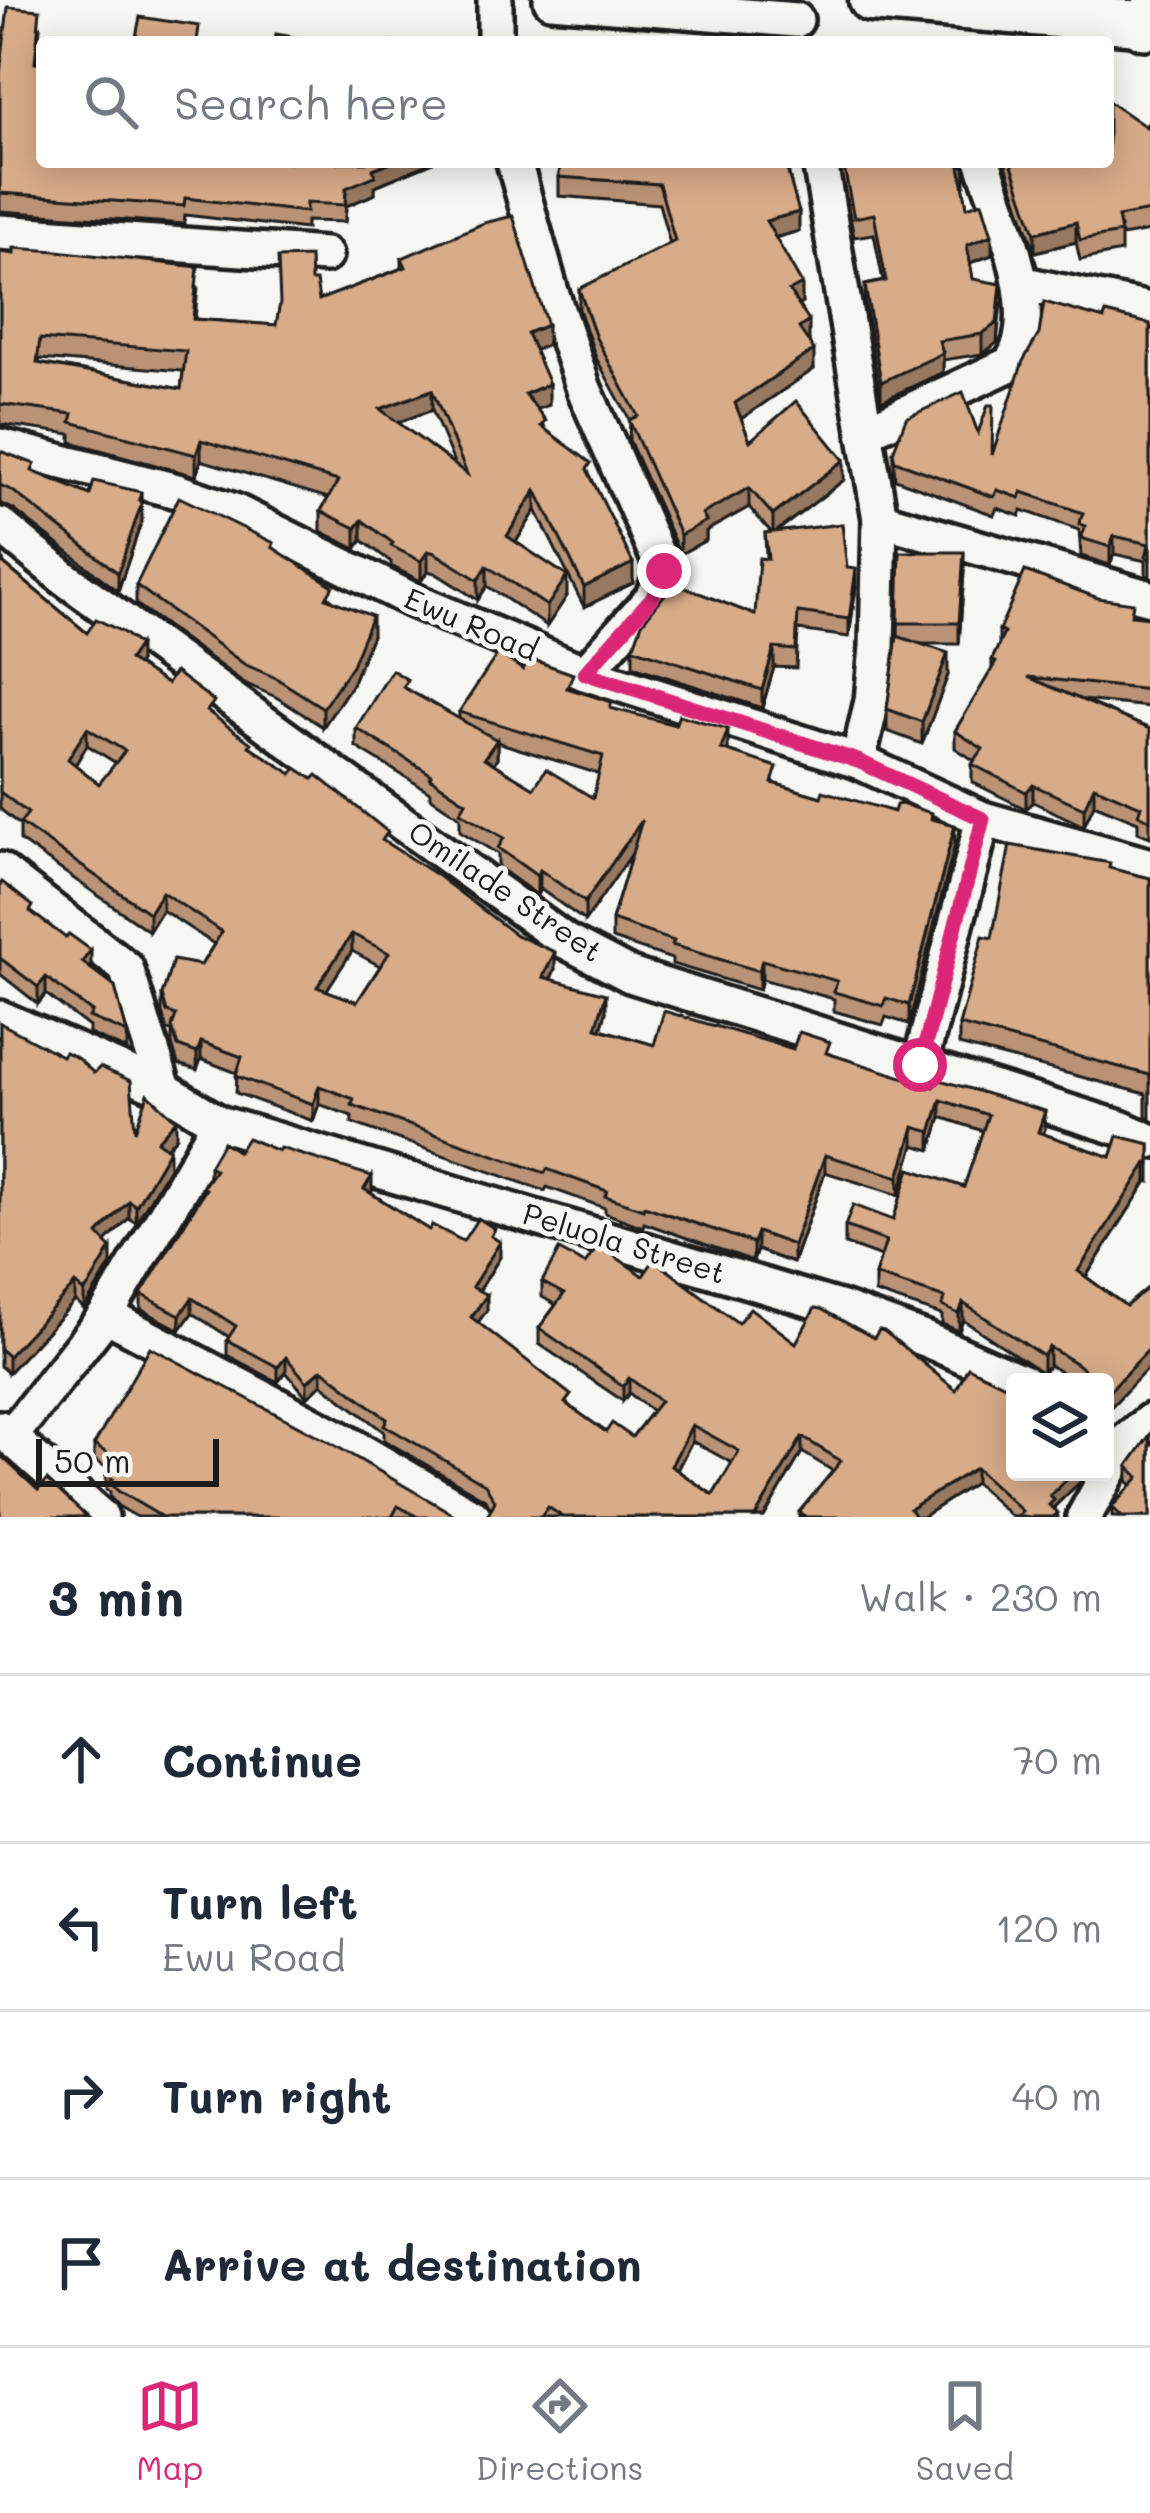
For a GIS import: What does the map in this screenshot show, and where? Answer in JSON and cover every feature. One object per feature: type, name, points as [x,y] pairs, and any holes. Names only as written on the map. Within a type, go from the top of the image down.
[{"type":"main road","points":[[871,0],[1148,23]]},
{"type":"street","points":[[495,0],[495,36]]},
{"type":"street","points":[[551,0],[797,21]]},
{"type":"street","points":[[516,168],[584,389],[664,571],[652,598],[585,673]]},
{"type":"street","points":[[821,168],[880,519],[878,647],[858,761]]},
{"type":"street","points":[[866,432],[1010,364],[1018,352],[1024,284],[985,168]]},
{"type":"street","points":[[0,232],[325,255]]},
{"type":"street","points":[[1024,284],[1150,310]]},
{"type":"street","name":"Ewu Road","points":[[0,446],[177,491],[234,511],[412,600],[585,673],[858,761],[983,819],[1150,866]]},
{"type":"street","points":[[880,519],[1150,598]]},
{"type":"street","name":"Omilade Street","points":[[0,525],[63,577],[565,941],[630,975],[1150,1141]]},
{"type":"street","points":[[920,1065],[983,819]]},
{"type":"street","points":[[0,870],[126,968],[164,1089]]},
{"type":"street","name":"Peluola Street","points":[[0,1018],[164,1089],[219,1124],[842,1309],[1006,1375]]},
{"type":"street","points":[[101,1517],[5,1433],[106,1315],[219,1124]]},
{"type":"street","points":[[106,1315],[335,1436],[474,1517]]},
{"type":"street","points":[[1084,1517],[1127,1430]]},
{"type":"building","points":[[8,7],[40,10],[35,63],[36,168],[376,168],[375,176],[346,188],[345,205],[306,203],[306,212],[185,198],[184,206],[0,193],[0,74]]},
{"type":"building","points":[[140,17],[199,26],[198,36],[136,36]]},
{"type":"building","points":[[1114,105],[1146,127],[1150,121],[1150,211],[1118,217],[1121,233],[1080,240],[1076,222],[1035,233],[1013,168],[1114,168]]},
{"type":"building","points":[[560,168],[787,168],[799,212],[766,221],[802,284],[789,291],[809,321],[799,328],[814,350],[735,403],[750,441],[796,401],[844,460],[773,515],[749,488],[702,514],[706,521],[680,535],[629,420],[638,416],[596,338],[579,289],[675,241],[659,184],[559,177]]},
{"type":"building","points":[[844,168],[960,168],[967,207],[982,202],[992,235],[967,245],[973,279],[1001,284],[997,323],[982,334],[939,341],[943,353],[881,382],[865,285],[886,281],[874,214],[854,218]]},
{"type":"building","points":[[513,216],[547,325],[527,333],[549,384],[525,394],[546,421],[541,426],[591,463],[587,469],[633,563],[584,587],[536,490],[507,536],[567,576],[547,606],[487,566],[478,580],[435,553],[428,551],[421,561],[391,546],[362,520],[356,528],[321,511],[338,481],[201,440],[196,455],[71,422],[73,414],[0,404],[0,252],[14,254],[14,248],[57,251],[198,267],[193,319],[276,325],[278,258],[310,257],[311,281],[316,281],[319,300],[406,267],[402,258],[484,223]],"holes":[[[40,339],[186,351],[181,389],[37,363]],[[432,390],[467,474],[380,409]]]},
{"type":"building","points":[[1044,302],[1104,319],[1106,313],[1150,324],[1150,559],[1146,557],[1149,544],[1114,536],[1110,547],[1081,538],[1086,526],[1079,524],[1083,513],[1022,492],[1020,498],[997,490],[994,497],[895,461],[893,452],[906,418],[963,392],[978,433],[988,405],[993,405],[992,455],[1023,361],[1039,334]]},
{"type":"building","points":[[0,451],[35,464],[32,471],[90,495],[94,481],[141,492],[142,502],[118,573],[0,485]]},
{"type":"building","points":[[179,497],[274,543],[272,547],[333,586],[326,598],[372,616],[352,665],[323,708],[244,664],[136,585]]},
{"type":"building","points":[[842,524],[847,568],[856,569],[849,619],[798,612],[796,650],[774,648],[762,690],[633,648],[642,623],[674,583],[755,615],[759,558],[768,559],[765,533]]},
{"type":"building","points":[[900,552],[964,552],[959,623],[898,623]]},
{"type":"building","points":[[0,561],[87,633],[96,619],[124,633],[139,645],[129,660],[167,684],[175,672],[214,701],[207,711],[249,746],[292,774],[296,768],[313,779],[317,775],[388,832],[382,840],[516,935],[555,952],[543,977],[606,994],[596,1028],[654,1045],[664,1011],[793,1049],[799,1032],[830,1042],[826,1053],[934,1087],[937,1079],[1045,1111],[1038,1132],[1111,1157],[1118,1136],[1150,1144],[1150,1164],[1078,1271],[1126,1306],[1150,1286],[1150,1348],[1114,1386],[1114,1373],[1087,1373],[1049,1347],[1043,1356],[963,1303],[959,1314],[942,1306],[945,1298],[875,1275],[886,1241],[845,1226],[853,1205],[893,1220],[910,1169],[964,1187],[988,1115],[941,1100],[931,1132],[914,1127],[899,1177],[825,1155],[793,1245],[757,1232],[753,1243],[643,1209],[547,1169],[545,1173],[352,1105],[354,1099],[319,1086],[313,1104],[236,1076],[242,1057],[201,1042],[197,1053],[178,1046],[172,1027],[176,1015],[167,1012],[162,995],[173,960],[201,965],[222,932],[162,892],[149,913],[20,823],[28,813],[0,792]],"holes":[[[87,728],[125,751],[99,784],[68,759]],[[352,934],[389,953],[357,1002],[317,987]]]},
{"type":"building","points":[[1025,571],[1098,598],[1133,603],[1131,615],[1150,617],[1150,690],[1028,677],[1150,729],[1150,820],[1138,814],[1141,806],[1094,786],[1084,808],[1033,785],[1026,792],[972,764],[983,749],[955,731],[996,662],[992,660],[1004,633],[999,630]]},
{"type":"building","points":[[897,636],[948,653],[922,722],[887,709]]},
{"type":"building","points":[[498,653],[523,670],[528,658],[573,674],[567,688],[612,702],[610,708],[675,725],[679,715],[728,729],[721,749],[777,767],[772,783],[821,797],[823,791],[894,812],[901,804],[955,825],[909,1005],[886,998],[883,1006],[834,992],[837,981],[762,960],[759,971],[672,945],[674,941],[612,920],[642,820],[585,902],[498,848],[504,838],[460,812],[466,802],[356,728],[392,670],[408,680],[403,687],[497,740],[484,758],[534,788],[546,769],[593,798],[603,756],[459,712]]},
{"type":"building","points":[[1010,845],[1110,863],[1109,868],[1150,878],[1150,1075],[959,1025],[983,936],[992,938]]},
{"type":"building","points":[[2,882],[33,906],[30,911],[91,950],[82,962],[115,987],[127,1033],[89,1017],[92,1012],[46,977],[38,987],[0,958]]},
{"type":"building","points":[[0,1023],[62,1056],[65,1052],[77,1058],[94,1073],[100,1067],[131,1081],[135,1131],[148,1094],[176,1120],[157,1141],[169,1150],[136,1206],[129,1201],[98,1234],[111,1248],[89,1286],[84,1292],[75,1284],[8,1356],[0,1349]]},
{"type":"building","points":[[247,1138],[372,1176],[364,1189],[429,1230],[432,1225],[463,1241],[478,1218],[495,1229],[491,1236],[500,1242],[472,1287],[487,1295],[471,1317],[571,1395],[565,1403],[606,1432],[612,1423],[632,1437],[660,1401],[629,1378],[623,1386],[539,1328],[564,1294],[542,1282],[559,1250],[585,1264],[599,1245],[643,1276],[654,1260],[738,1323],[750,1308],[796,1343],[815,1308],[821,1309],[874,1338],[879,1330],[884,1331],[956,1390],[968,1367],[1006,1386],[1006,1481],[1065,1481],[1050,1496],[1054,1500],[1049,1505],[1058,1513],[1053,1517],[1017,1516],[1022,1511],[975,1468],[910,1509],[915,1517],[806,1517],[799,1512],[841,1461],[802,1437],[755,1517],[563,1517],[548,1507],[541,1517],[487,1517],[495,1501],[485,1484],[384,1425],[387,1419],[322,1369],[307,1382],[286,1357],[278,1367],[227,1340],[236,1326],[192,1298],[180,1315],[141,1294],[206,1189],[215,1170],[209,1166],[223,1142],[238,1152]],"holes":[[[692,1425],[739,1451],[713,1495],[671,1466]]]},
{"type":"building","points":[[150,1347],[458,1517],[418,1517],[398,1506],[392,1517],[162,1517],[118,1491],[106,1475],[115,1458],[94,1445]]},
{"type":"building","points":[[1150,1435],[1150,1517],[1120,1517],[1112,1507],[1139,1477],[1128,1466]]},
{"type":"building","points":[[0,1455],[38,1490],[47,1480],[87,1517],[0,1517]]},
{"type":"route","points":[[664,571],[652,598],[585,673],[858,761],[983,819],[920,1065]]}]
